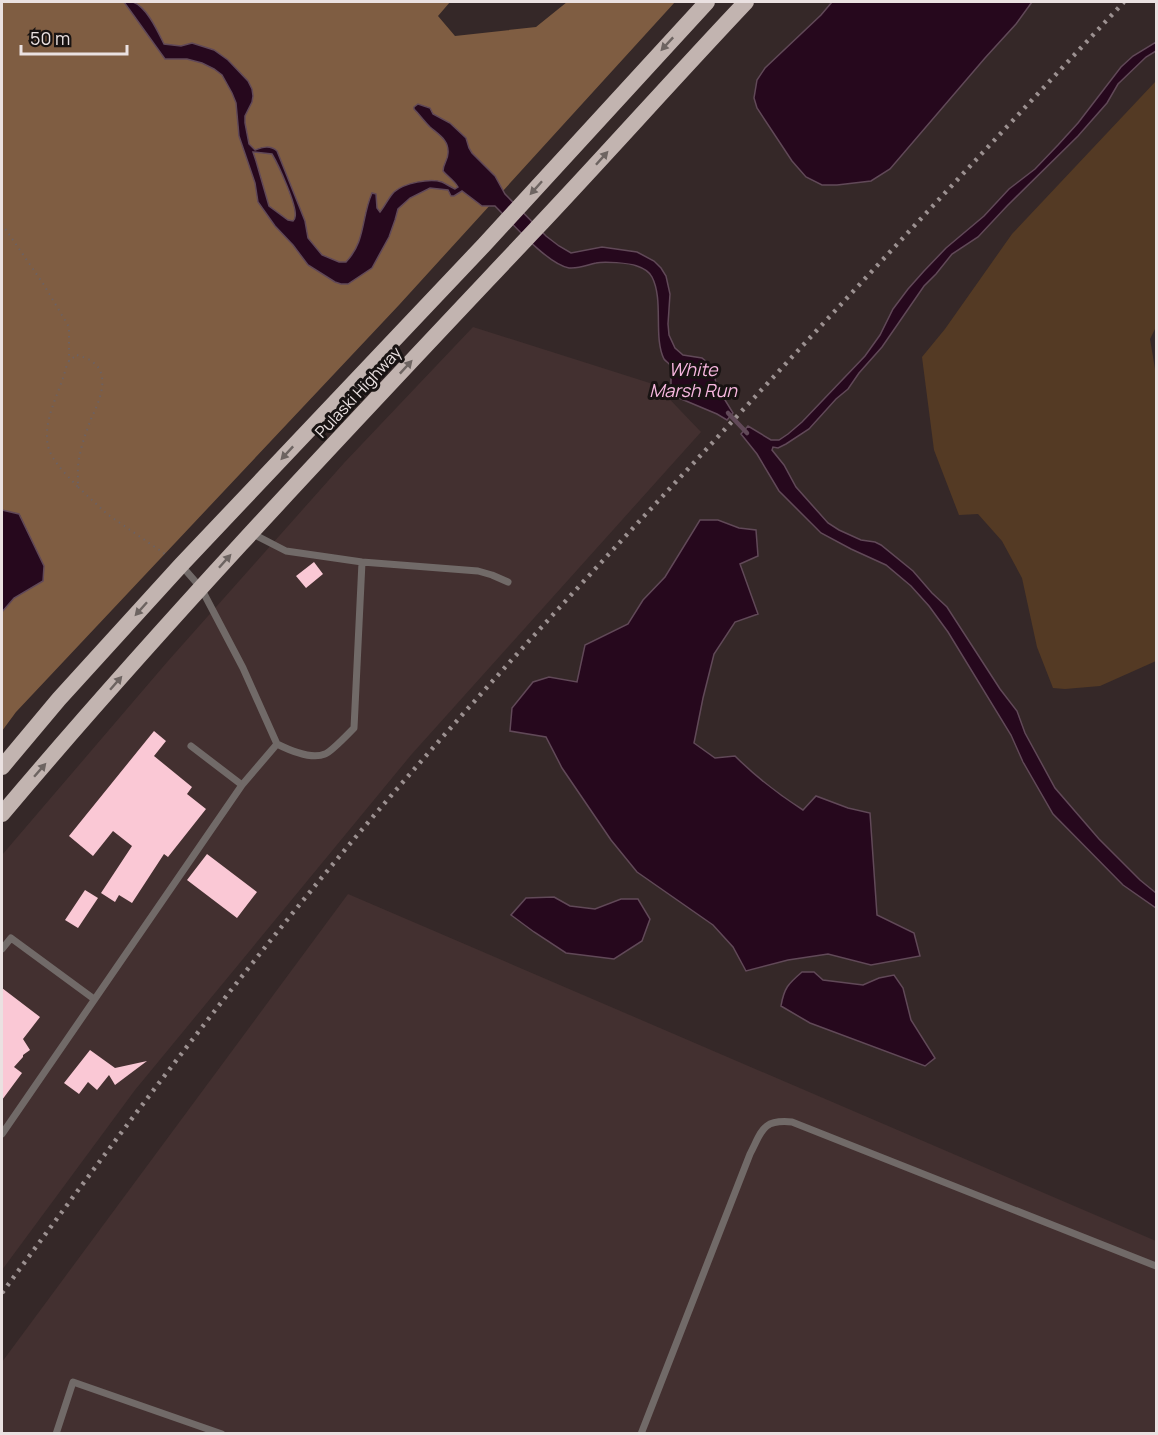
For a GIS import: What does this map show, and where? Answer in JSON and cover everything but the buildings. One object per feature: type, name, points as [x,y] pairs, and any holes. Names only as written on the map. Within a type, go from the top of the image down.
[{"type":"highway","name":"Pulaski Highway","points":[[2,767],[59,699],[181,565],[484,245],[707,2]]},
{"type":"highway","name":"Pulaski Highway","points":[[2,814],[251,533],[549,216],[746,2]]},
{"type":"lane","points":[[251,533],[286,551],[362,562],[478,571],[508,582]]},
{"type":"lane","points":[[181,565],[201,588],[243,668],[278,744],[301,754],[312,755],[325,754],[354,728],[362,562]]},
{"type":"lane","points":[[2,1134],[242,785],[278,744]]},
{"type":"lane","points":[[191,746],[242,785]]},
{"type":"lane","points":[[2,949],[11,938],[94,999]]},
{"type":"lane","points":[[641,1434],[750,1154],[762,1129],[770,1123],[792,1122],[1156,1266]]},
{"type":"lane","points":[[56,1434],[73,1382],[222,1434]]},
{"type":"path","points":[[2,224],[44,285],[69,327],[69,361],[48,426],[47,437],[51,454],[78,487],[107,514],[181,565]]},
{"type":"path","points":[[69,361],[77,355],[93,362],[99,368],[102,379],[101,395],[79,456],[78,487]]},
{"type":"shaded area","points":[[2,2],[450,2],[438,16],[455,36],[536,27],[567,2],[675,2],[399,305],[16,712],[2,731],[2,612],[14,598],[43,581],[44,566],[20,515],[2,510]]},
{"type":"shaded area","points":[[1156,81],[1156,327],[1150,339],[1156,375],[1156,661],[1100,686],[1053,688],[1037,647],[1022,578],[1002,541],[978,514],[959,515],[934,450],[922,357],[945,329],[1012,234]]},
{"type":"shaded area","points":[[473,327],[656,385],[701,432],[411,755],[135,1090],[2,1270],[2,855],[168,661],[344,463]]},
{"type":"shaded area","points":[[348,894],[1156,1241],[1156,1433],[2,1434],[2,1362]]},
{"type":"water","name":"White Marsh Run","points":[[124,2],[132,2],[143,9],[152,20],[164,44],[181,46],[192,43],[214,50],[228,60],[248,81],[253,96],[245,116],[249,144],[255,150],[266,147],[277,151],[305,221],[308,238],[322,255],[339,262],[346,262],[357,246],[372,193],[376,194],[377,208],[380,212],[394,192],[410,184],[437,181],[455,189],[458,187],[443,171],[448,153],[445,141],[414,107],[418,104],[430,108],[433,114],[450,123],[466,138],[472,153],[495,176],[505,194],[546,236],[559,246],[571,253],[602,247],[637,252],[654,261],[661,268],[666,276],[670,294],[669,335],[675,348],[683,355],[702,358],[708,363],[713,370],[717,387],[733,413],[727,420],[679,398],[672,392],[673,369],[664,359],[661,350],[656,286],[648,271],[633,265],[617,263],[600,262],[573,268],[560,265],[540,251],[495,206],[482,206],[462,191],[451,196],[448,190],[430,188],[410,198],[398,209],[389,237],[372,268],[348,284],[335,282],[308,265],[258,202],[255,183],[239,136],[236,103],[222,75],[202,63],[187,59],[165,59]],"holes":[[[253,152],[272,154],[294,204],[295,219],[293,221],[288,220],[269,206]]]},
{"type":"water","points":[[832,2],[1032,2],[1016,24],[890,169],[871,181],[822,185],[806,177],[792,161],[757,108],[754,98],[757,80],[765,68]]},
{"type":"water","name":"White Marsh Run","points":[[1156,42],[1156,51],[1146,57],[1118,84],[1107,103],[1078,136],[978,237],[952,254],[924,286],[882,347],[848,389],[809,429],[778,448],[773,447],[772,450],[784,465],[796,487],[828,523],[861,540],[881,545],[913,571],[947,607],[1000,689],[1017,711],[1025,733],[1055,788],[1099,839],[1156,893],[1156,908],[1123,885],[1053,814],[1023,762],[1011,735],[948,632],[929,606],[911,586],[886,565],[821,533],[779,491],[757,454],[741,434],[748,426],[771,440],[779,440],[802,422],[865,356],[880,335],[893,309],[924,271],[946,248],[984,216],[1009,189],[1035,169],[1078,123],[1121,67],[1133,56]]},
{"type":"water","points":[[2,510],[19,514],[44,566],[43,581],[14,598],[2,612]]},
{"type":"water","points":[[700,520],[718,520],[739,528],[756,530],[758,556],[740,564],[758,614],[735,622],[714,654],[694,743],[715,758],[735,756],[768,785],[803,810],[816,796],[848,808],[870,813],[877,915],[914,933],[920,956],[871,965],[828,954],[788,960],[746,971],[733,947],[713,925],[637,872],[611,840],[562,768],[546,737],[510,731],[512,708],[533,682],[549,677],[577,682],[585,645],[628,624],[643,600],[665,577]]},
{"type":"water","points":[[554,897],[570,906],[595,909],[621,899],[638,899],[650,919],[642,941],[614,959],[566,953],[511,915],[526,898]]},
{"type":"water","points":[[802,972],[814,972],[823,980],[863,985],[894,975],[903,988],[911,1020],[935,1058],[925,1066],[810,1023],[781,1006],[787,987]]},
{"type":"waterway","name":"White Marsh Run","points":[[728,413],[747,433]]},
{"type":"railway","points":[[2,1293],[232,989],[377,812],[619,543],[1124,2]]}]
